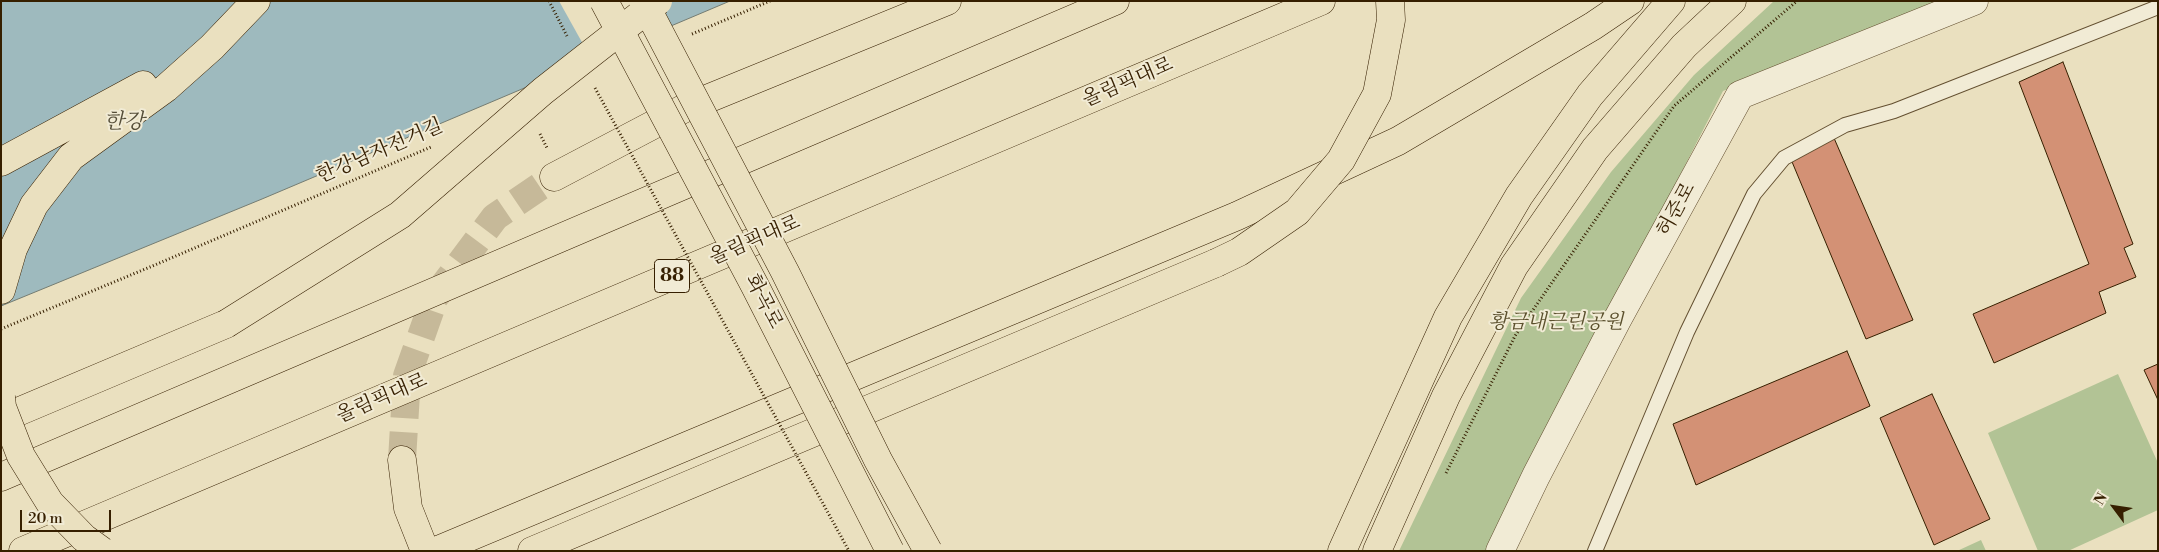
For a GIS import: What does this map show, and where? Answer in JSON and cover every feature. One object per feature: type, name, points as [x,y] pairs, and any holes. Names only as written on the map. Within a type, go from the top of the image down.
[{"type":"main road","points":[[1,290],[13,249],[34,205],[71,157],[166,88],[212,47],[256,1]]},
{"type":"main road","name":"화곡로","points":[[604,1],[755,286],[890,551]]},
{"type":"main road","name":"화곡로","points":[[643,1],[785,272],[878,460],[928,551]]},
{"type":"main road","points":[[1,418],[226,324],[400,215],[543,91],[658,1]]},
{"type":"main road","points":[[554,176],[685,108],[947,1]]},
{"type":"main road","points":[[1,477],[1115,1]]},
{"type":"main road","name":"올림픽대로","points":[[23,551],[1321,1]]},
{"type":"main road","points":[[532,551],[1239,252],[1296,212],[1341,160],[1377,94],[1391,20],[1390,1]]},
{"type":"main road","points":[[436,551],[1246,212],[1398,140],[1593,26],[1630,1]]},
{"type":"main road","points":[[1342,551],[1448,316],[1519,196],[1590,95],[1671,1]]},
{"type":"main road","points":[[1377,551],[1446,396],[1514,266],[1595,149],[1684,46],[1732,1]]},
{"type":"main road","points":[[1,162],[212,47]]},
{"type":"main road","points":[[1,396],[2,407],[21,456],[50,503],[84,538],[102,551]]},
{"type":"main road","points":[[402,460],[408,508],[425,551]]},
{"type":"street","name":"허준로","points":[[1500,551],[1536,476],[1617,320],[1740,95],[1916,13],[1974,1]]},
{"type":"lane","points":[[1595,551],[1687,332],[1754,194],[1784,158],[1845,125],[1894,111],[2158,7]]},
{"type":"path","points":[[549,1],[569,39]]},
{"type":"path","points":[[689,36],[770,1]]},
{"type":"path","points":[[1442,482],[1515,336],[1674,106],[1797,1]]},
{"type":"path","points":[[592,83],[849,551]]},
{"type":"path","name":"한강남자전거길","points":[[1,329],[150,268],[434,146]]},
{"type":"green space","name":"황금내근린공원","points":[[1774,1],[1946,1],[1723,91],[1488,551],[1399,551],[1521,298],[1611,172],[1694,75]]},
{"type":"green space","points":[[2118,374],[2158,463],[2158,510],[2068,551],[2038,551],[1988,433]]},
{"type":"green space","points":[[1981,540],[1986,551],[1957,551]]},
{"type":"water","name":"한강","points":[[1,1],[730,1],[262,199],[1,306]]},
{"type":"pier","points":[[559,1],[659,1],[673,28],[593,62]]},
{"type":"building","points":[[2063,62],[2133,244],[2124,248],[2136,277],[2099,292],[2106,313],[1994,363],[1973,314],[2089,264],[2019,82]]},
{"type":"building","points":[[1834,138],[1913,320],[1866,339],[1790,157]]},
{"type":"building","points":[[1847,351],[1870,406],[1696,485],[1673,424]]},
{"type":"building","points":[[2158,364],[2158,400],[2144,370]]},
{"type":"building","points":[[1932,394],[1990,519],[1934,545],[1880,418]]},
{"type":"tunnel","points":[[402,460],[407,376],[435,297],[495,217],[554,177]]}]
